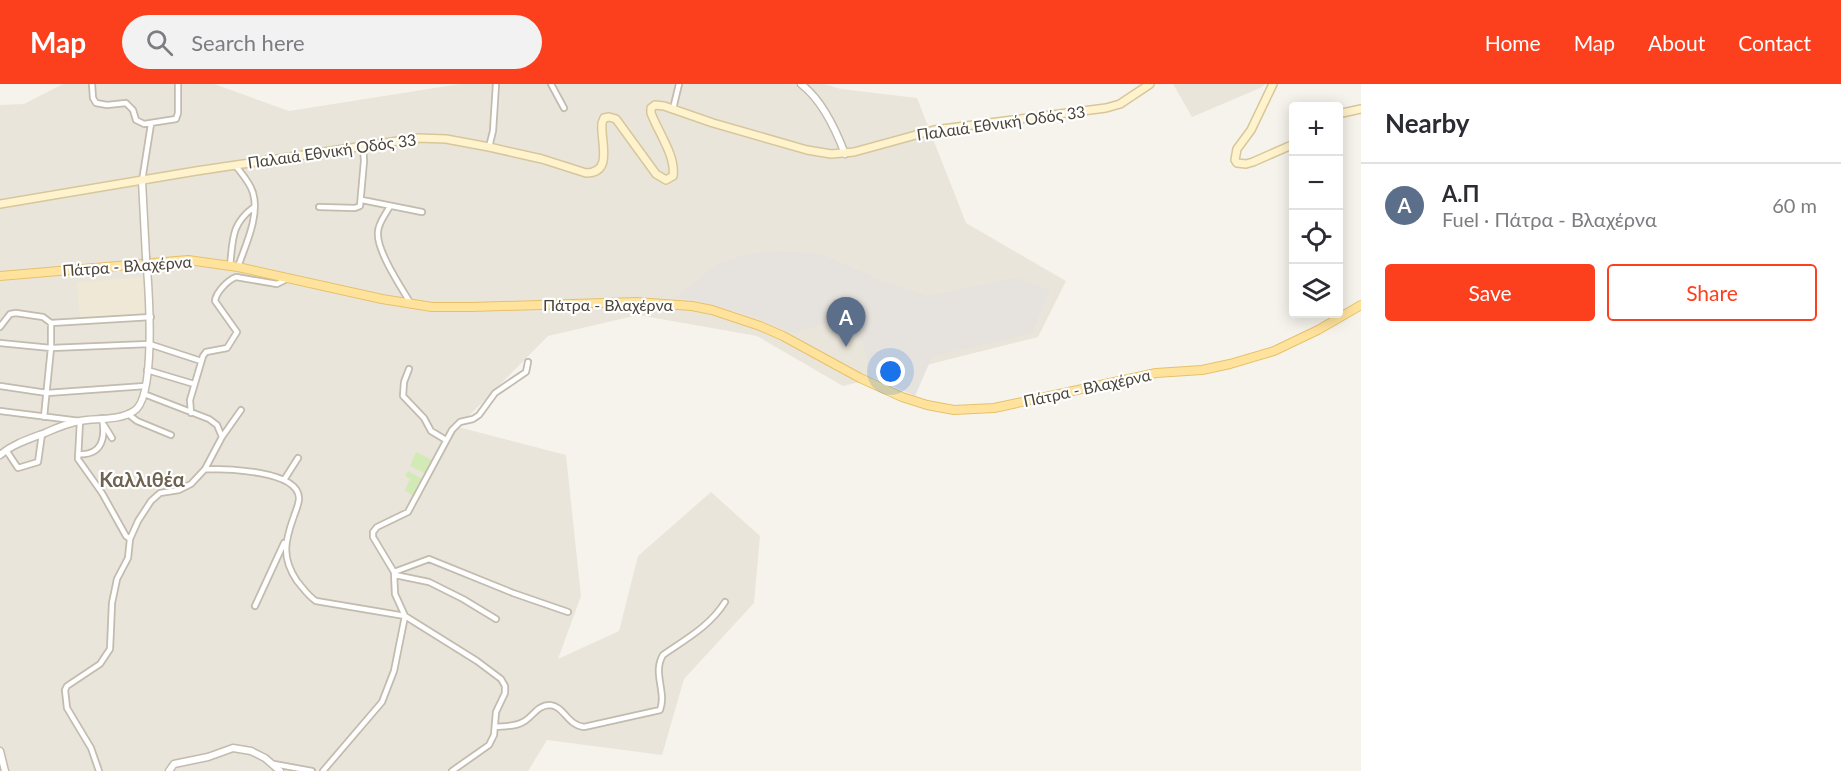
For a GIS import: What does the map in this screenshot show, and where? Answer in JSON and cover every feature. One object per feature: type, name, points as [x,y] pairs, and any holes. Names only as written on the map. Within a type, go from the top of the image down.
[{"type":"main road","name":"Παλαιά Εθνική Οδός 33","points":[[0,204],[235,165],[427,137],[458,140],[593,173],[604,163],[602,123],[604,118],[613,117],[659,177],[670,179],[674,172],[672,163],[651,113],[651,108],[659,104],[807,150],[845,154],[934,130],[1106,108],[1120,104],[1150,84]]},
{"type":"main road","points":[[1273,84],[1251,130],[1237,149],[1235,160],[1237,163],[1246,164],[1289,146]]},
{"type":"main road","points":[[1343,113],[1361,109]]},
{"type":"main road","name":"Πάτρα - Βλαχέρνα","points":[[0,276],[188,260],[234,266],[382,299],[432,307],[636,302],[692,306],[712,310],[760,326],[902,397],[954,410],[994,408],[1156,373],[1202,370],[1230,364],[1274,351],[1318,330],[1361,305]]},
{"type":"street","points":[[92,84],[93,99],[96,103],[107,105],[126,103],[130,105],[139,123],[151,124],[176,119],[178,84]]},
{"type":"street","points":[[489,147],[493,131],[496,84]]},
{"type":"street","points":[[551,84],[564,108]]},
{"type":"street","points":[[673,109],[679,84]]},
{"type":"street","points":[[801,84],[813,95],[832,125],[845,154]]},
{"type":"street","points":[[0,411],[44,417],[103,420],[128,414],[138,408],[144,394],[151,317],[142,167],[151,124]]},
{"type":"street","points":[[319,207],[355,208],[360,206],[363,145]]},
{"type":"street","points":[[234,266],[249,234],[254,207],[251,188],[235,165]]},
{"type":"street","points":[[362,200],[422,212]]},
{"type":"street","points":[[390,206],[378,231],[378,240],[411,304]]},
{"type":"street","points":[[234,266],[235,229],[242,217],[254,207]]},
{"type":"street","points":[[191,413],[190,400],[201,361],[206,352],[227,348],[237,333],[214,301],[217,294],[232,278],[240,276],[277,284],[289,278]]},
{"type":"street","points":[[0,327],[10,315],[16,313],[44,317],[51,322],[151,317]]},
{"type":"street","points":[[44,417],[51,348],[51,322]]},
{"type":"street","points":[[0,343],[51,348],[149,344],[201,361]]},
{"type":"street","points":[[323,771],[382,702],[394,671],[405,616],[395,594],[394,573],[373,532],[377,527],[408,512],[446,440],[460,422],[473,420],[479,415],[495,393],[526,372],[528,362]]},
{"type":"street","points":[[409,369],[404,382],[404,396],[424,418],[431,431],[446,440]]},
{"type":"street","points":[[147,370],[194,384]]},
{"type":"street","points":[[0,386],[47,393],[145,386]]},
{"type":"street","points":[[144,394],[209,418],[217,425],[222,437]]},
{"type":"street","points":[[99,771],[91,748],[67,708],[64,690],[100,664],[110,649],[111,603],[117,579],[128,558],[130,539],[138,521],[151,501],[160,493],[179,490],[191,484],[205,469],[222,437],[241,410]]},
{"type":"street","points":[[128,414],[137,421],[171,435]]},
{"type":"street","points":[[0,455],[6,450],[64,424],[80,420]]},
{"type":"street","points":[[80,420],[78,459],[130,539]]},
{"type":"street","points":[[103,420],[111,438]]},
{"type":"street","points":[[78,454],[93,453],[99,450],[104,432],[103,420]]},
{"type":"street","points":[[6,450],[18,468],[38,462],[42,434]]},
{"type":"street","points":[[284,480],[298,458]]},
{"type":"street","points":[[205,469],[231,469],[284,480],[293,484],[298,492],[299,501],[286,537],[255,606]]},
{"type":"street","points":[[286,537],[287,560],[294,576],[310,598],[316,601],[405,616],[477,661],[501,679],[505,686],[505,693],[496,712],[494,735],[489,745],[452,771]]},
{"type":"street","points":[[394,573],[429,559],[513,593],[568,612]]},
{"type":"street","points":[[394,573],[429,582],[496,619]]},
{"type":"street","points":[[495,727],[523,722],[538,708],[548,705],[558,708],[573,725],[584,727],[660,710],[662,704],[658,670],[660,659],[706,625],[725,602]]},
{"type":"street","points":[[169,771],[174,764],[208,757],[232,748],[251,751],[274,764],[312,771]]},
{"type":"street","points":[[0,751],[6,771]]},
{"type":"street","points":[[274,764],[280,771]]},
{"type":"shaded area","points":[[63,84],[214,84],[289,111],[460,84],[824,84],[841,89],[917,98],[966,223],[1066,281],[1038,337],[843,386],[757,336],[638,315],[548,336],[458,427],[566,455],[581,596],[558,659],[619,631],[638,556],[711,492],[760,536],[754,603],[684,679],[662,755],[547,740],[528,771],[0,771],[0,105],[24,104]]},
{"type":"shaded area","points":[[1173,84],[1265,84],[1192,117]]},
{"type":"shaded area","points":[[776,251],[822,254],[878,279],[928,296],[1016,278],[1050,290],[1032,333],[932,357],[915,396],[867,375],[870,368],[862,339],[829,322],[794,333],[752,316],[718,306],[696,300],[674,298],[718,264],[743,255]]},
{"type":"shaded area","points":[[143,277],[147,313],[80,319],[77,283]]},
{"type":"green space","points":[[416,452],[432,460],[426,474],[410,466]]},
{"type":"green space","points":[[408,471],[423,479],[413,496],[405,490],[410,479],[405,476]]},
{"type":"place","name":"Α.Π","points":[[846,347]]},
{"type":"district","name":"Καλλιθέα","points":[[142,480]]}]
